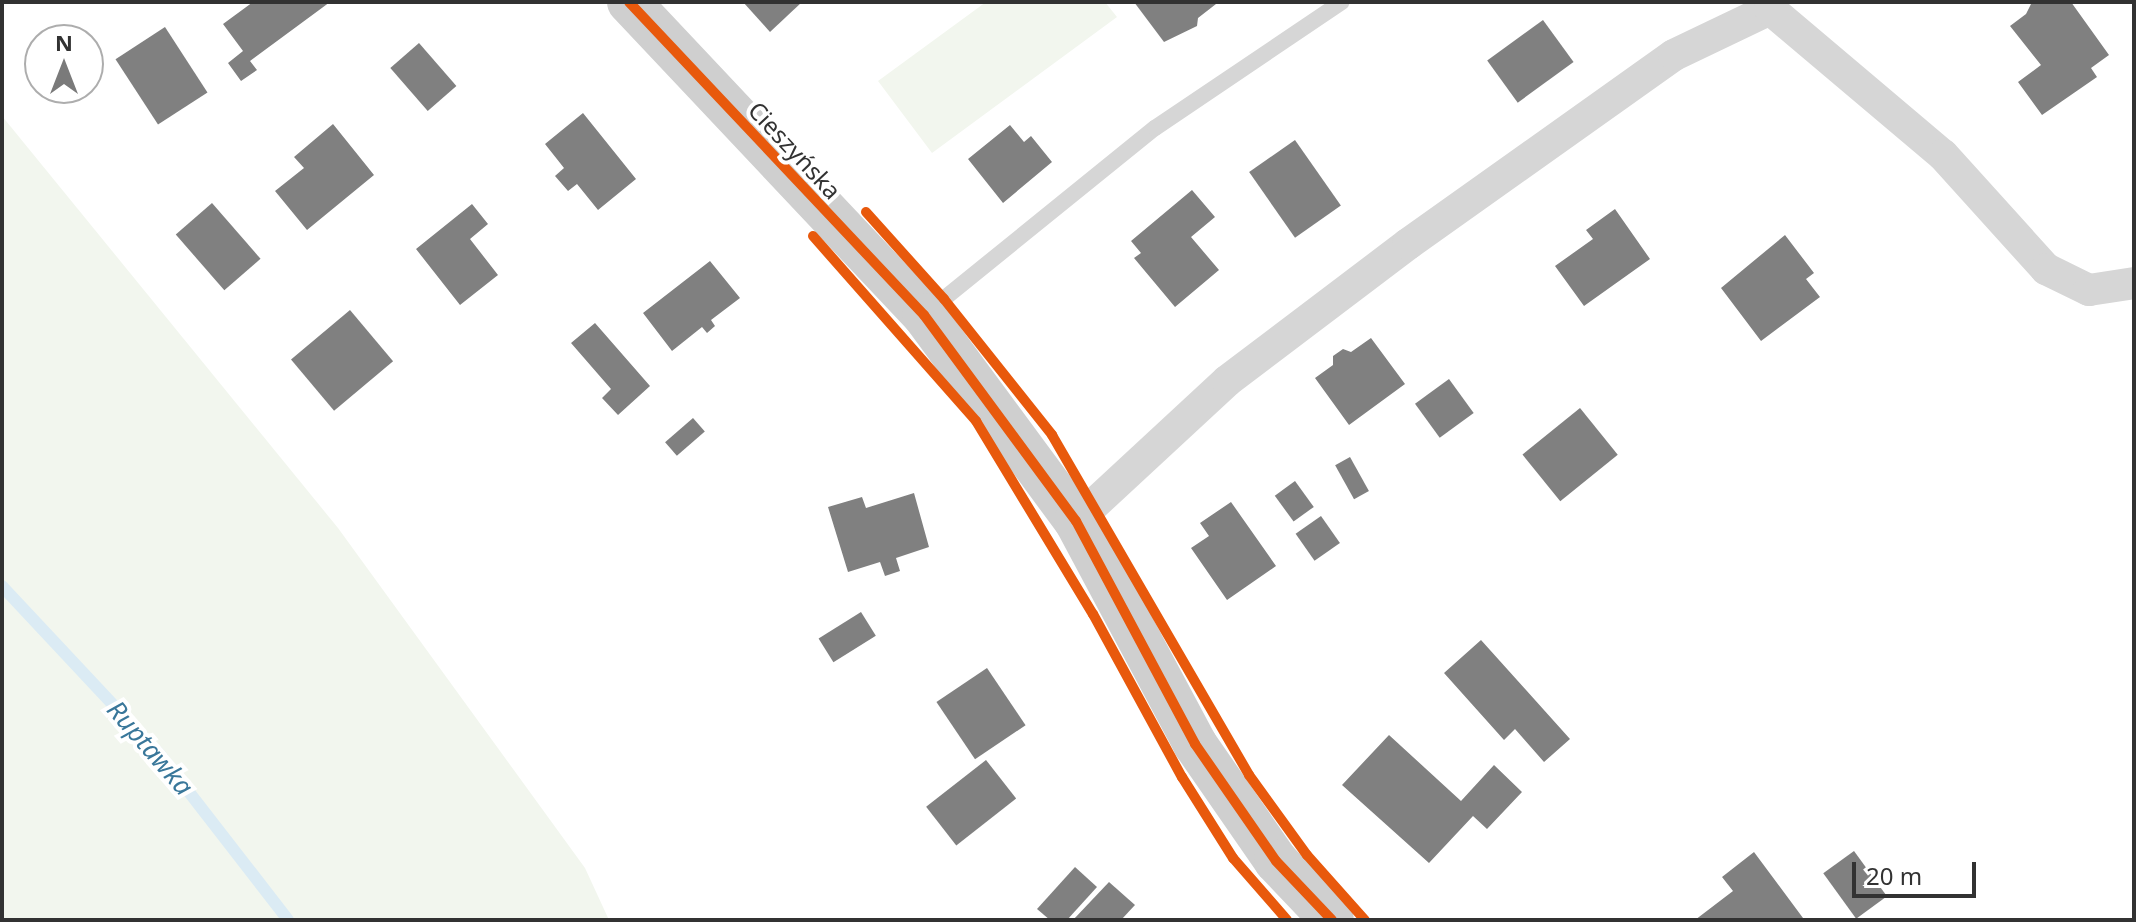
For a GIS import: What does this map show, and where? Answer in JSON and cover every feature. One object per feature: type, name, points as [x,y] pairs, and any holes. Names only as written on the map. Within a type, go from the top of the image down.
[{"type":"main road","name":"Cieszyńska","points":[[629,2],[924,315],[1076,521],[1195,744],[1276,861],[1332,920]]},
{"type":"street","points":[[1076,521],[1227,381],[1408,244],[1674,55],[1770,9],[1943,155],[2046,269],[2089,290],[2134,283]]},
{"type":"lane","points":[[924,315],[1155,128],[1342,2]]},
{"type":"shaded area","points":[[986,2],[1105,2],[1117,17],[932,153],[878,81]]},
{"type":"shaded area","points":[[2,116],[338,528],[585,868],[609,920],[2,920]]},
{"type":"building","points":[[253,2],[330,2],[250,61],[257,70],[241,81],[228,63],[243,51],[223,24]]},
{"type":"building","points":[[743,2],[802,2],[770,32]]},
{"type":"building","points":[[1134,2],[1216,4],[1198,18],[1197,26],[1164,42]]},
{"type":"building","points":[[2032,2],[2071,2],[2109,55],[2091,68],[2097,77],[2042,115],[2018,82],[2041,65],[2010,26],[2026,14]]},
{"type":"building","points":[[1543,20],[1574,62],[1518,103],[1487,61]]},
{"type":"building","points":[[165,27],[207,92],[158,125],[116,59]]},
{"type":"building","points":[[419,43],[456,86],[428,111],[390,68]]},
{"type":"building","points":[[583,113],[636,179],[598,210],[577,184],[568,191],[555,176],[564,168],[545,144]]},
{"type":"building","points":[[333,124],[374,175],[307,230],[275,191],[304,168],[294,157]]},
{"type":"building","points":[[1010,125],[1024,142],[1031,136],[1052,162],[1003,203],[968,159]]},
{"type":"building","points":[[1295,140],[1341,206],[1295,238],[1249,172]]},
{"type":"building","points":[[1192,190],[1215,217],[1191,237],[1219,270],[1175,307],[1134,258],[1141,253],[1131,241]]},
{"type":"building","points":[[212,203],[261,259],[224,290],[176,234]]},
{"type":"building","points":[[472,204],[488,224],[470,239],[498,275],[460,305],[416,249]]},
{"type":"building","points":[[1615,209],[1650,259],[1584,306],[1555,266],[1593,239],[1586,230]]},
{"type":"building","points":[[1785,235],[1814,273],[1806,279],[1820,297],[1761,341],[1721,288]]},
{"type":"building","points":[[710,261],[740,298],[711,320],[715,326],[707,333],[702,327],[672,351],[643,313]]},
{"type":"building","points":[[350,310],[393,361],[334,411],[291,359]]},
{"type":"building","points":[[595,323],[650,386],[618,415],[602,398],[611,389],[571,343]]},
{"type":"building","points":[[1371,338],[1405,384],[1349,425],[1315,378],[1333,365],[1333,356],[1343,349],[1351,352]]},
{"type":"building","points":[[1449,379],[1474,413],[1440,438],[1415,404]]},
{"type":"building","points":[[1580,408],[1618,455],[1560,501],[1522,455]]},
{"type":"building","points":[[693,418],[705,432],[677,456],[665,442]]},
{"type":"building","points":[[1350,457],[1369,491],[1354,499],[1335,465]]},
{"type":"building","points":[[1295,481],[1314,507],[1294,522],[1275,496]]},
{"type":"building","points":[[914,493],[929,547],[896,558],[900,571],[885,576],[880,562],[848,572],[828,507],[862,497],[866,508]]},
{"type":"building","points":[[1231,502],[1276,566],[1227,600],[1191,548],[1209,536],[1200,523]]},
{"type":"building","points":[[1321,516],[1340,543],[1315,561],[1296,534]]},
{"type":"building","points":[[861,612],[876,636],[833,662],[819,638]]},
{"type":"building","points":[[1481,640],[1570,739],[1544,762],[1515,729],[1504,740],[1444,673]]},
{"type":"building","points":[[987,668],[1026,725],[975,759],[936,702]]},
{"type":"building","points":[[1389,735],[1461,801],[1494,765],[1522,792],[1487,829],[1473,816],[1429,863],[1342,785]]},
{"type":"building","points":[[986,760],[1016,799],[956,845],[926,807]]},
{"type":"building","points":[[1854,851],[1887,896],[1856,919],[1823,873]]},
{"type":"building","points":[[1754,852],[1803,918],[1695,920],[1733,891],[1722,877]]},
{"type":"building","points":[[1075,867],[1097,887],[1067,920],[1050,920],[1037,909]]},
{"type":"building","points":[[1109,882],[1135,905],[1121,920],[1073,920]]},
{"type":"waterway","name":"Ruptawka","points":[[2,586],[161,756],[288,920]]},
{"type":"cycle path","points":[[629,2],[924,315],[1076,521],[1195,744],[1276,861],[1332,920]]},
{"type":"cycle path","points":[[866,212],[944,299],[1052,435],[1249,775],[1307,855],[1365,920]]},
{"type":"cycle path","points":[[813,236],[976,421],[1093,614],[1182,777],[1233,858],[1287,920]]}]
